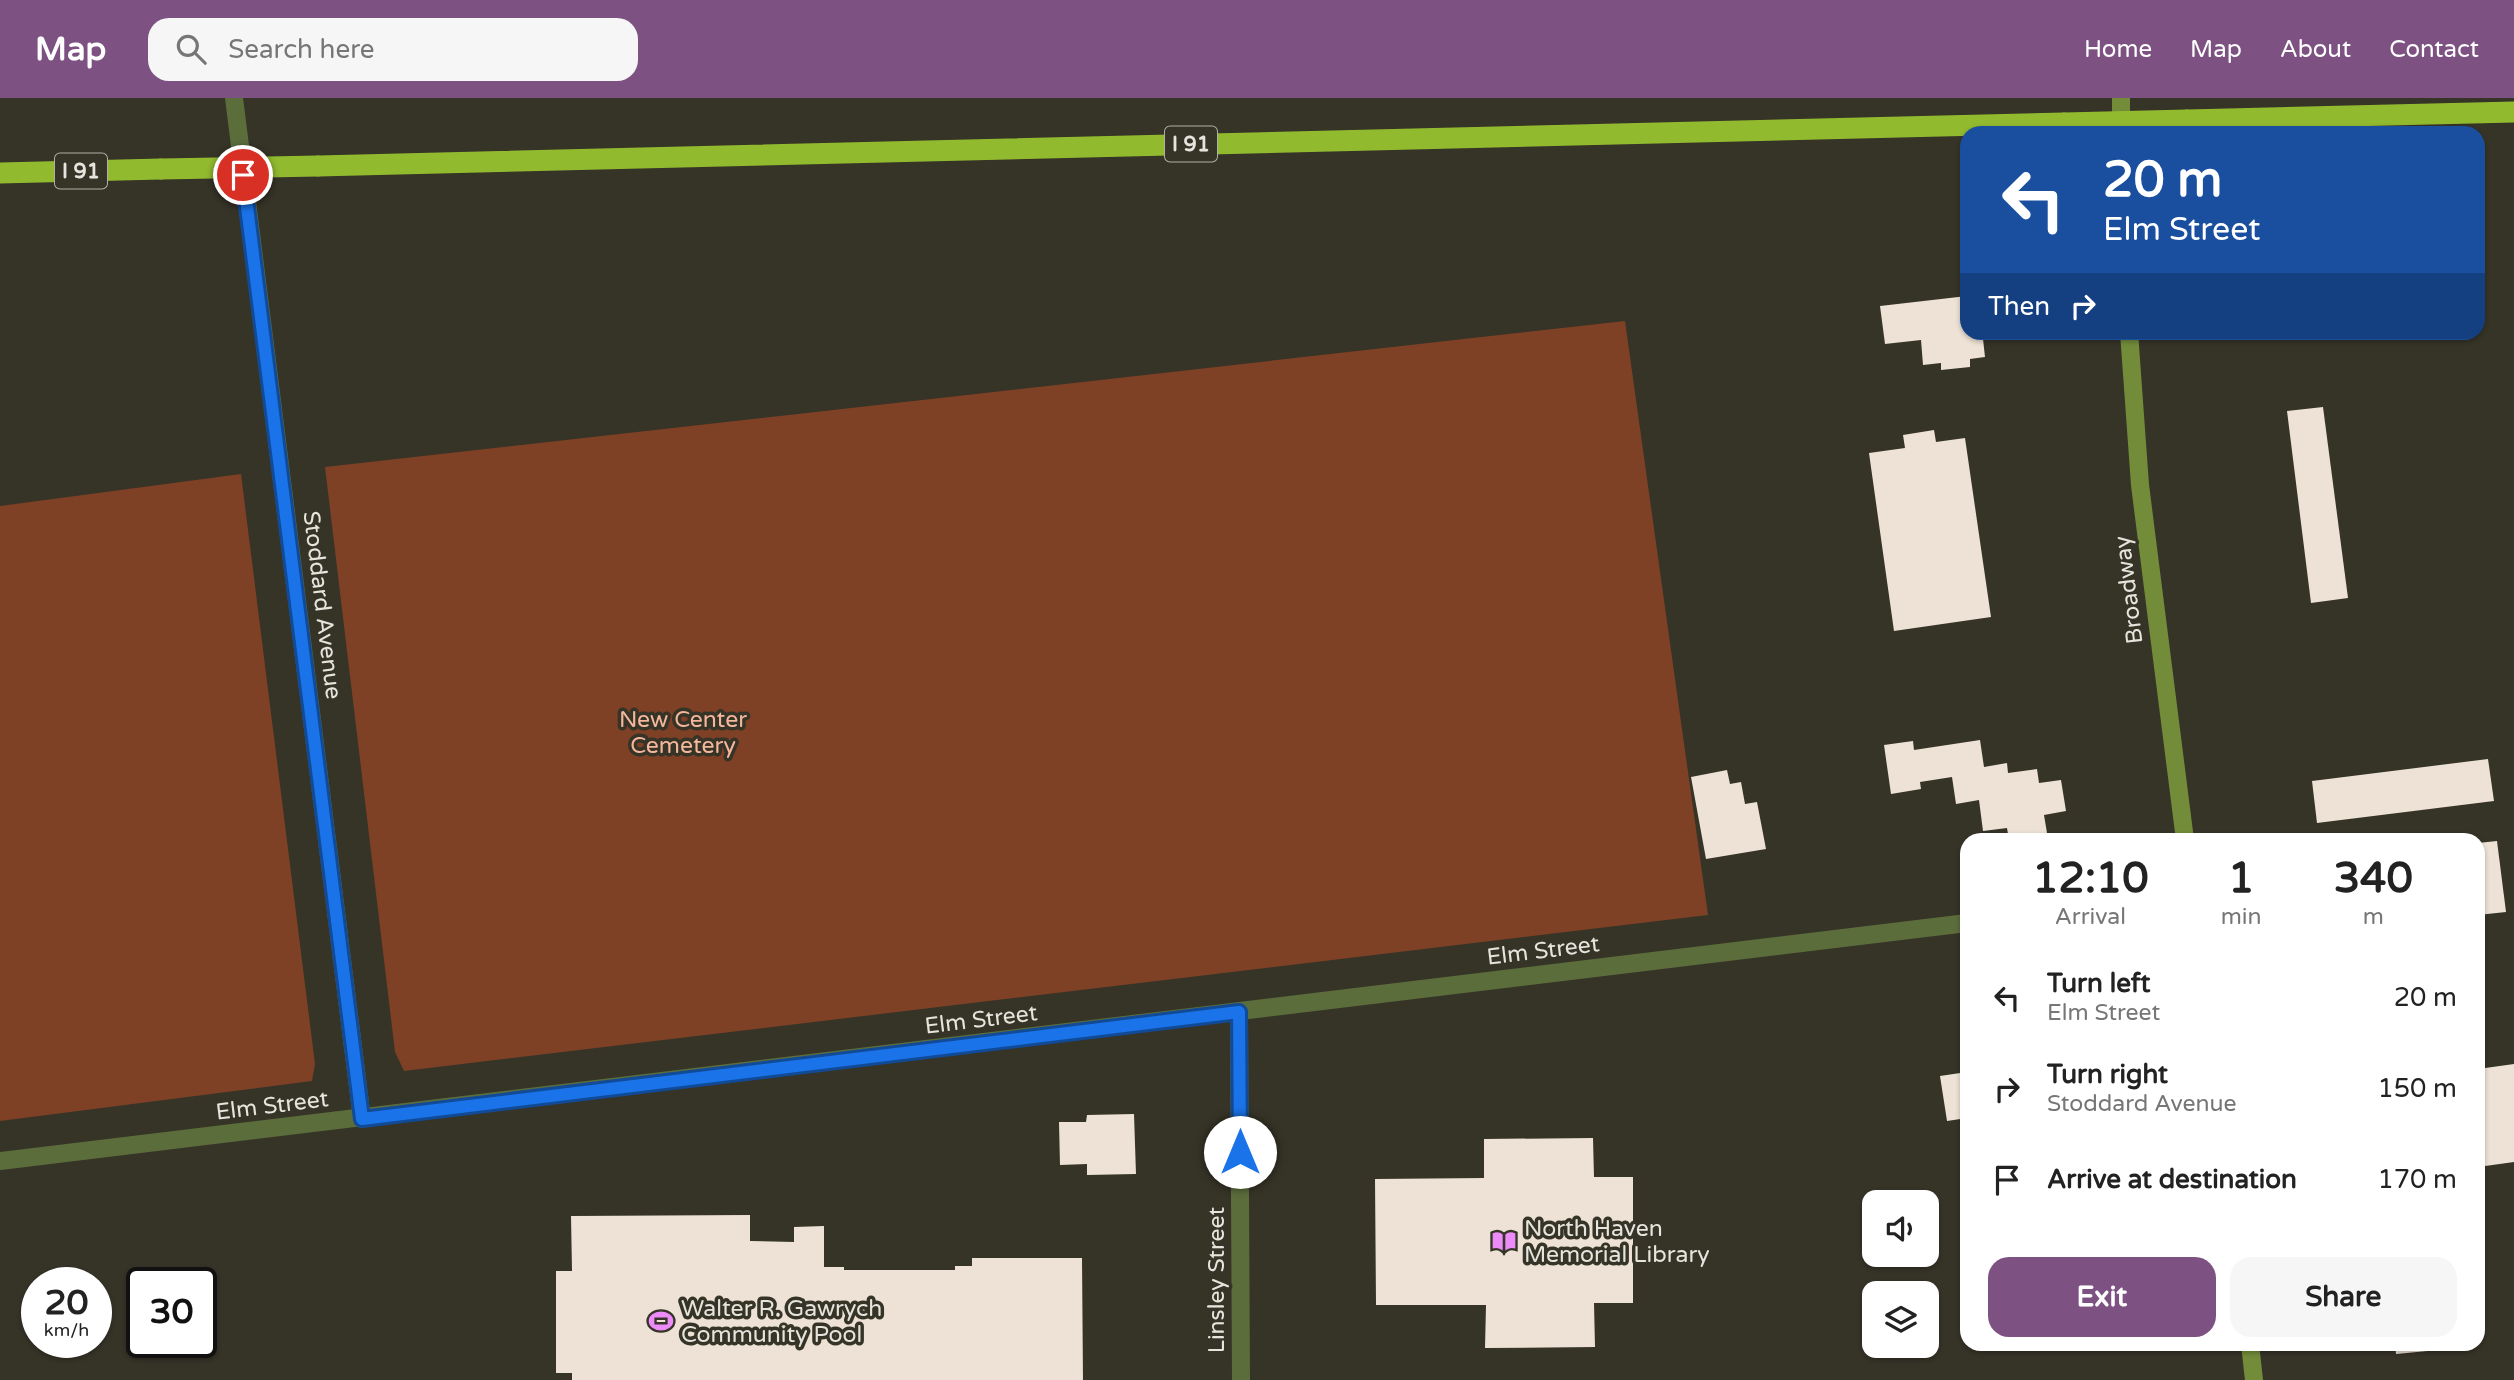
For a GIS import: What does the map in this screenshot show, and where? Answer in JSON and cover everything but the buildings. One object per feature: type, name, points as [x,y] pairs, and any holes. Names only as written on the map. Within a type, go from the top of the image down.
[{"type":"highway","name":"I 91","points":[[0,173],[2514,113]]},
{"type":"main road","points":[[2120,98],[2121,126]]},
{"type":"main road","name":"Broadway","points":[[2130,340],[2140,485],[2184,833]]},
{"type":"main road","points":[[2251,1351],[2254,1380]]},
{"type":"street","name":"Stoddard Avenue","points":[[234,98],[362,1119]]},
{"type":"street","name":"Elm Street","points":[[0,1161],[1960,924]]},
{"type":"street","name":"Linsley Street","points":[[1239,1012],[1241,1380]]},
{"type":"green space","name":"New Center Cemetery","points":[[1625,321],[1708,915],[404,1071],[395,1052],[325,467]]},
{"type":"green space","points":[[241,474],[315,1064],[312,1081],[0,1121],[0,506]]},
{"type":"place","name":"North Haven Memorial Library","points":[[1504,1241]]},
{"type":"place","name":"Walter R. Gawrych Community Pool","points":[[661,1321]]},
{"type":"route","points":[[243,175],[362,1119],[1239,1012],[1240,1152]]}]
